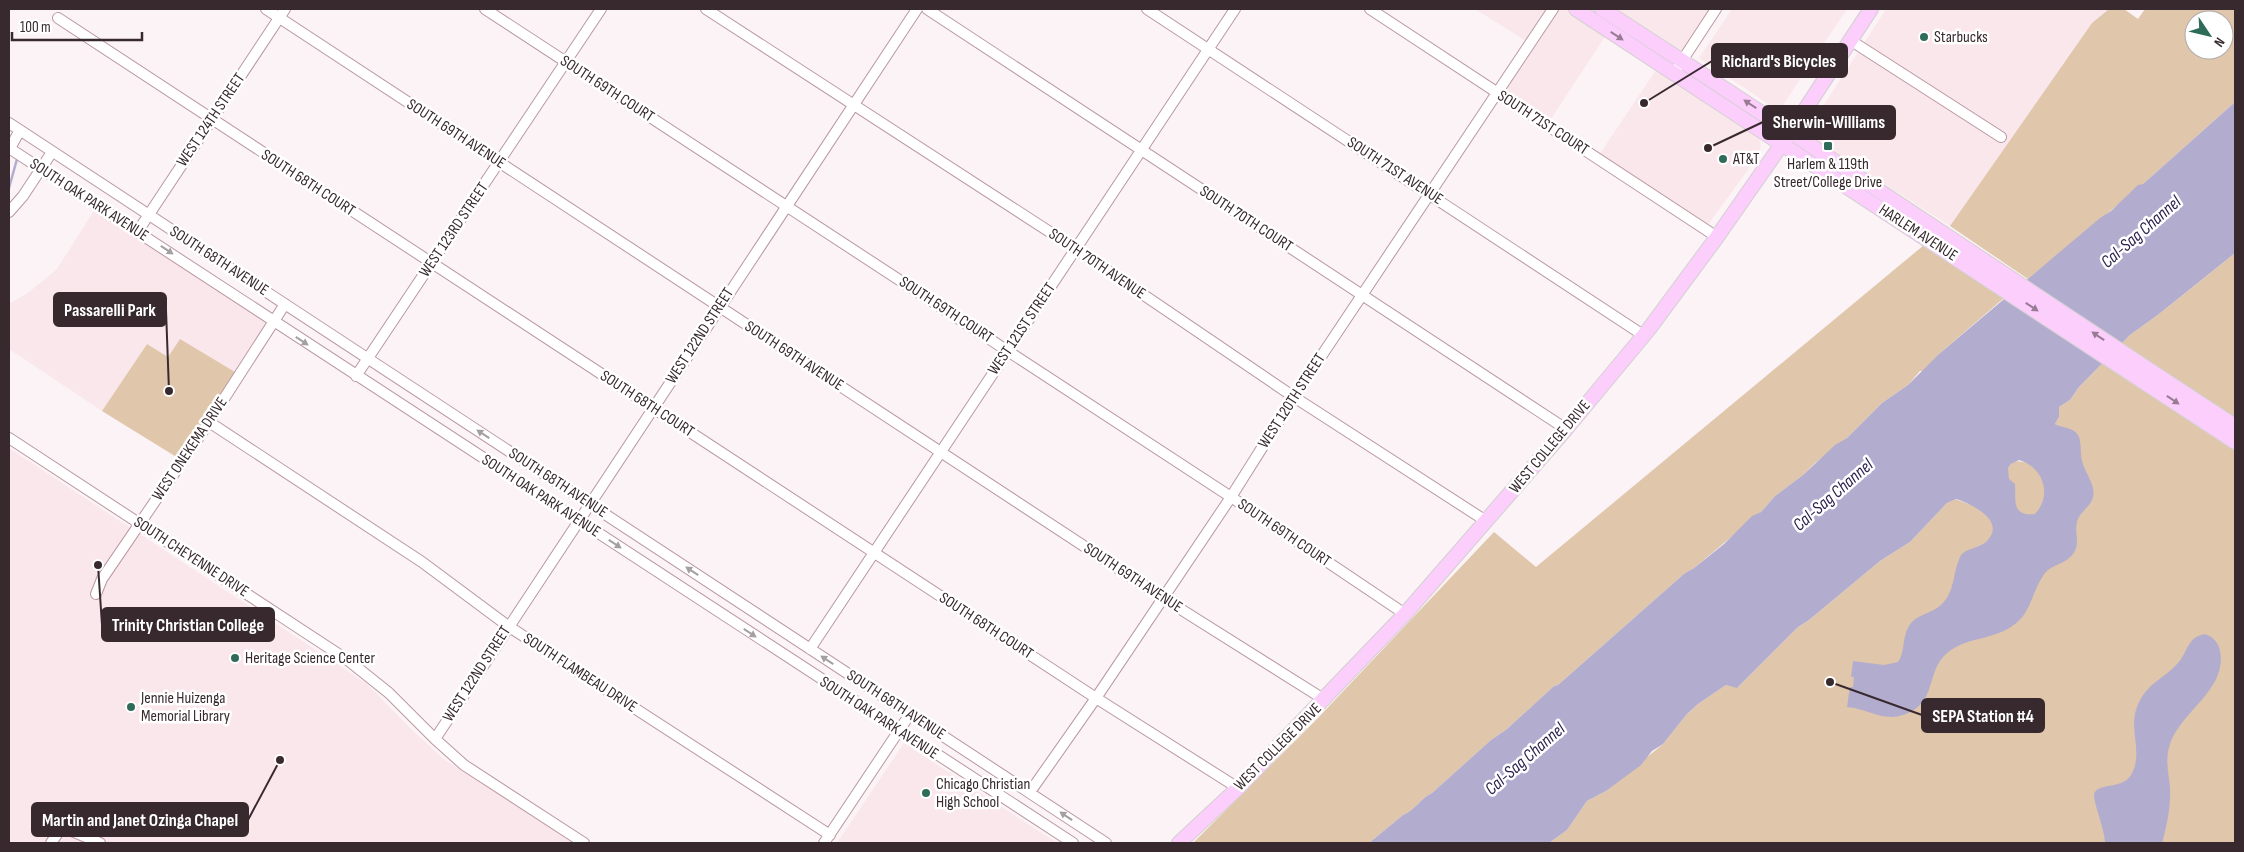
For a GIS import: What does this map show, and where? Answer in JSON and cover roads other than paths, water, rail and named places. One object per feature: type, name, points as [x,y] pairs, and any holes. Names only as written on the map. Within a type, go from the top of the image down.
[{"type":"main road","name":"HARLEM AVENUE","points":[[1576,9],[1782,144],[1994,275],[2135,368],[2235,442]]},
{"type":"main road","name":"HARLEM AVENUE","points":[[1602,9],[1791,131],[1994,275]]},
{"type":"main road","name":"WEST COLLEGE DRIVE","points":[[1179,843],[1238,788],[1325,700],[1405,614],[1566,429],[1643,335],[1717,237],[1791,131],[1871,9]]},
{"type":"main road","name":"HARLEM AVENUE","points":[[2135,368],[2235,426]]},
{"type":"street","name":"SOUTH 69TH AVENUE","points":[[266,9],[282,13],[499,163],[1163,598],[1325,700]]},
{"type":"street","name":"SOUTH 69TH COURT","points":[[485,9],[1231,497],[1405,614]]},
{"type":"street","name":"WEST 123RD STREET","points":[[356,376],[601,9]]},
{"type":"street","name":"SOUTH 70TH AVENUE","points":[[706,9],[1076,249],[1294,397],[1486,521]]},
{"type":"street","name":"WEST 122ND STREET","points":[[435,739],[719,306],[917,9]]},
{"type":"street","name":"SOUTH 70TH COURT","points":[[927,9],[1566,429]]},
{"type":"street","name":"SOUTH 71ST AVENUE","points":[[1147,9],[1643,335]]},
{"type":"street","name":"WEST 121ST STREET","points":[[810,649],[1234,9]]},
{"type":"street","name":"SOUTH 71ST COURT","points":[[1370,9],[1717,237]]},
{"type":"street","name":"WEST 120TH STREET","points":[[1030,792],[1096,698],[1231,497],[1294,397],[1553,9]]},
{"type":"street","points":[[1674,73],[1716,9]]},
{"type":"street","name":"WEST 124TH STREET","points":[[138,231],[282,13]]},
{"type":"street","name":"SOUTH 68TH COURT","points":[[58,18],[1096,698],[1238,788]]},
{"type":"street","points":[[1850,40],[2001,137]]},
{"type":"street","name":"SOUTH 68TH AVENUE","points":[[9,123],[1106,843]]},
{"type":"street","points":[[9,149],[20,130]]},
{"type":"street","name":"SOUTH OAK PARK AVENUE","points":[[9,149],[138,231],[356,376],[1073,843]]},
{"type":"street","points":[[9,212],[23,196],[52,152]]},
{"type":"street","name":"WEST ONEKEMA DRIVE","points":[[96,594],[102,579],[209,422],[285,304]]},
{"type":"street","name":"SOUTH FLAMBEAU DRIVE","points":[[209,422],[422,562],[508,626],[827,839]]},
{"type":"street","name":"SOUTH CHEYENNE DRIVE","points":[[9,438],[355,665],[389,693],[464,765],[584,843]]},
{"type":"street","points":[[827,839],[910,714]]},
{"type":"street","points":[[51,843],[62,827],[100,843]]},
{"type":"water","name":"Cal-Sag Channel","points":[[2235,102],[2235,253],[2130,335],[2079,387],[2070,400],[2059,407],[2059,417],[2055,424],[2073,430],[2078,435],[2083,466],[2094,492],[2092,501],[2078,518],[2076,530],[2077,546],[2070,558],[2046,572],[2039,582],[2025,614],[2015,624],[1998,633],[1962,644],[1946,654],[1936,669],[1923,702],[1916,709],[1906,714],[1891,717],[1847,707],[1850,687],[1853,687],[1854,677],[1851,677],[1853,661],[1884,665],[1898,662],[1902,654],[1905,635],[1912,622],[1937,608],[1946,600],[1952,588],[1961,555],[1986,542],[1992,534],[1993,527],[1985,514],[1956,499],[1947,503],[1910,542],[1880,561],[1798,627],[1737,688],[1726,685],[1698,704],[1687,714],[1663,744],[1652,751],[1641,765],[1606,791],[1587,801],[1567,830],[1549,843],[1369,843],[1403,815],[1411,811],[1685,573],[1724,544],[1752,516],[1761,512],[1775,496],[1803,475],[1835,445],[1847,438],[1882,403],[1908,385],[1939,354],[2100,218],[2111,211],[2138,185],[2143,184]],"holes":[[[2019,460],[2034,469],[2043,482],[2043,499],[2035,514],[2022,513],[2018,510],[2015,501],[2015,484],[2009,479],[2008,468],[2011,464]]]},
{"type":"water","points":[[2205,634],[2217,643],[2220,650],[2219,673],[2206,694],[2180,725],[2171,742],[2167,761],[2170,801],[2162,843],[2105,843],[2094,795],[2099,788],[2122,783],[2131,775],[2135,767],[2136,758],[2135,716],[2141,699],[2150,687],[2178,663],[2191,642]]},
{"type":"waterway","points":[[9,188],[17,159]]},
{"type":"place","name":"Starbucks","points":[[1924,37]]},
{"type":"place","name":"Richard's Bicycles","points":[[1644,103]]},
{"type":"place","name":"Harlem & 119th Street/College Drive","points":[[1828,146]]},
{"type":"place","name":"Sherwin-Williams","points":[[1708,148]]},
{"type":"place","name":"AT&T","points":[[1723,159]]},
{"type":"place","name":"Passarelli Park","points":[[169,391]]},
{"type":"place","name":"Trinity Christian College","points":[[98,565]]},
{"type":"place","name":"Heritage Science Center","points":[[235,658]]},
{"type":"place","name":"SEPA Station #4","points":[[1830,682]]},
{"type":"place","name":"Jennie Huizenga Memorial Library","points":[[131,707]]},
{"type":"place","name":"Martin and Janet Ozinga Chapel","points":[[280,760]]},
{"type":"place","name":"Chicago Christian High School","points":[[926,793]]}]
